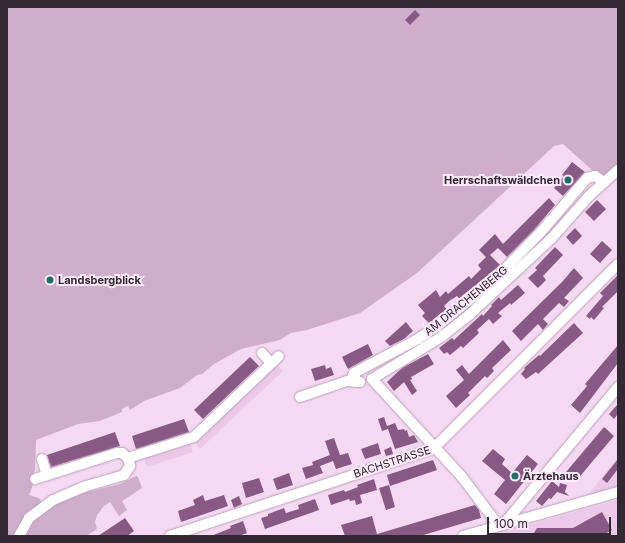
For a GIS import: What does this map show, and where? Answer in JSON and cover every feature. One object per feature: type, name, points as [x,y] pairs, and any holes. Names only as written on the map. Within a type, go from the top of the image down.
[{"type":"street","name":"AM DRACHENBERG","points":[[300,396],[347,381],[362,383],[372,380],[441,337],[469,315],[552,238],[604,182],[618,170]]},
{"type":"street","name":"AM DRACHENBERG","points":[[358,382],[353,376],[354,373],[418,339],[437,326],[495,279],[541,232],[587,178],[595,176],[604,182]]},
{"type":"street","name":"BACHSTRASSE","points":[[170,536],[434,448],[618,264]]},
{"type":"street","points":[[128,458],[194,437],[275,360],[262,353]]},
{"type":"street","points":[[372,380],[462,477],[501,526]]},
{"type":"street","points":[[501,526],[618,387]]},
{"type":"street","points":[[19,536],[29,518],[44,505],[83,487],[124,475],[130,466],[128,458],[122,453],[117,453],[35,479]]},
{"type":"street","points":[[42,459],[47,475]]},
{"type":"street","points":[[463,536],[618,492]]},
{"type":"shaded area","points":[[7,7],[618,7],[618,165],[602,179],[563,144],[554,146],[417,273],[360,313],[307,330],[291,333],[280,340],[241,349],[214,364],[202,374],[197,375],[180,388],[144,401],[130,410],[128,406],[122,409],[122,412],[100,421],[78,424],[36,440],[35,470],[32,478],[34,482],[29,495],[39,498],[42,503],[15,536],[7,536]]},
{"type":"shaded area","points":[[276,364],[283,371],[200,449],[194,442]]},
{"type":"shaded area","points":[[190,443],[193,452],[147,467],[144,458]]},
{"type":"shaded area","points":[[618,457],[618,487],[588,495]]},
{"type":"shaded area","points":[[136,476],[138,477],[142,488],[122,501],[127,510],[119,516],[110,502],[104,506],[97,515],[95,522],[97,529],[86,536],[25,536],[32,521],[53,506],[83,493],[120,484]]},
{"type":"shaded area","points":[[618,500],[618,536],[489,536],[516,529]]},
{"type":"building","points":[[415,10],[420,15],[410,25],[405,20]]},
{"type":"building","points":[[572,162],[585,172],[563,196],[554,188],[564,176],[562,175]]},
{"type":"building","points":[[549,198],[555,205],[534,230],[507,257],[498,248],[490,255],[500,265],[460,299],[457,296],[449,301],[444,306],[447,310],[429,323],[422,316],[425,313],[418,305],[436,290],[440,297],[446,291],[448,294],[469,276],[471,279],[481,269],[478,265],[486,257],[479,250],[495,234],[503,244]]},
{"type":"building","points":[[597,200],[606,209],[594,221],[585,212]]},
{"type":"building","points":[[575,228],[582,236],[573,245],[566,237]]},
{"type":"building","points":[[602,241],[612,250],[600,263],[590,254]]},
{"type":"building","points":[[555,247],[563,255],[543,276],[546,280],[538,288],[528,278],[537,270],[535,268]]},
{"type":"building","points":[[574,268],[583,278],[564,298],[569,301],[564,307],[559,303],[543,319],[548,324],[543,330],[538,324],[521,341],[512,331],[562,282]]},
{"type":"building","points":[[618,275],[618,291],[602,307],[604,308],[594,320],[591,317],[590,319],[586,316],[603,296],[600,293]]},
{"type":"building","points":[[518,285],[525,293],[511,305],[510,303],[498,313],[502,316],[493,324],[489,319],[477,330],[479,333],[463,348],[461,346],[450,355],[447,352],[444,354],[439,348],[452,338],[454,340],[482,314],[483,316],[499,297],[501,300]]},
{"type":"building","points":[[406,322],[413,331],[404,339],[390,346],[385,341]]},
{"type":"building","points":[[574,323],[583,333],[538,374],[536,372],[526,379],[521,374],[525,369],[524,368],[539,355],[540,356]]},
{"type":"building","points":[[503,340],[511,350],[492,368],[494,371],[487,378],[485,376],[468,393],[470,395],[456,408],[446,396],[464,380],[456,370],[462,365],[469,374]]},
{"type":"building","points":[[368,344],[373,355],[348,369],[342,357]]},
{"type":"building","points":[[618,345],[618,363],[580,413],[571,405],[587,386],[585,384]]},
{"type":"building","points":[[428,354],[434,364],[411,377],[412,379],[410,380],[417,391],[412,395],[404,382],[394,391],[387,382],[402,368]]},
{"type":"building","points":[[250,357],[259,366],[203,419],[194,410]]},
{"type":"building","points":[[325,365],[326,369],[331,367],[334,375],[315,381],[311,369]]},
{"type":"building","points":[[618,404],[618,414],[614,419],[609,414]]},
{"type":"building","points":[[384,417],[387,426],[395,423],[398,430],[407,430],[409,437],[414,435],[418,442],[395,449],[388,429],[382,431],[378,419]]},
{"type":"building","points":[[184,419],[189,432],[136,449],[132,436]]},
{"type":"building","points":[[604,427],[614,436],[576,481],[566,472]]},
{"type":"building","points":[[115,432],[120,446],[51,467],[47,455]]},
{"type":"building","points":[[334,438],[340,455],[348,453],[352,464],[336,469],[333,461],[320,466],[323,473],[306,479],[302,468],[313,465],[312,462],[330,455],[325,441]]},
{"type":"building","points":[[378,443],[381,454],[365,459],[361,449]]},
{"type":"building","points":[[391,447],[393,454],[386,456],[384,450]]},
{"type":"building","name":"Ärztehaus","points":[[493,449],[505,459],[502,464],[512,473],[527,455],[538,464],[506,504],[494,494],[505,480],[482,461]]},
{"type":"building","points":[[618,459],[618,469],[607,483],[602,479]]},
{"type":"building","points":[[433,460],[437,470],[390,486],[387,475]]},
{"type":"building","points":[[289,473],[293,485],[277,490],[273,479]]},
{"type":"building","points":[[259,478],[264,492],[246,498],[242,483]]},
{"type":"building","points":[[374,479],[377,490],[360,495],[362,503],[356,505],[355,500],[350,501],[349,499],[331,505],[328,495],[344,490],[345,492],[358,487],[357,485]]},
{"type":"building","points":[[552,481],[559,487],[560,483],[567,485],[565,492],[569,496],[557,492],[542,506],[536,501]]},
{"type":"building","points":[[389,485],[395,507],[386,510],[379,488]]},
{"type":"building","points":[[203,495],[205,501],[224,495],[228,506],[181,522],[178,511],[195,505],[193,500]]},
{"type":"building","points":[[239,496],[242,504],[234,508],[231,500]]},
{"type":"building","points":[[315,499],[319,510],[265,529],[261,518],[284,508],[286,513],[299,509],[298,505]]},
{"type":"building","points":[[475,505],[479,510],[481,518],[420,536],[345,536],[341,525],[372,516],[377,534]]},
{"type":"building","points":[[602,512],[612,530],[601,536],[532,536],[537,528],[573,528]]},
{"type":"building","points":[[125,518],[134,531],[127,536],[98,536]]},
{"type":"building","points":[[243,521],[247,533],[239,536],[211,536],[231,528],[230,526]]},
{"type":"place","name":"Herrschaftswäldchen","points":[[568,180]]},
{"type":"place","name":"Landsbergblick","points":[[50,280]]},
{"type":"place","name":"Ärztehaus","points":[[515,476]]}]
